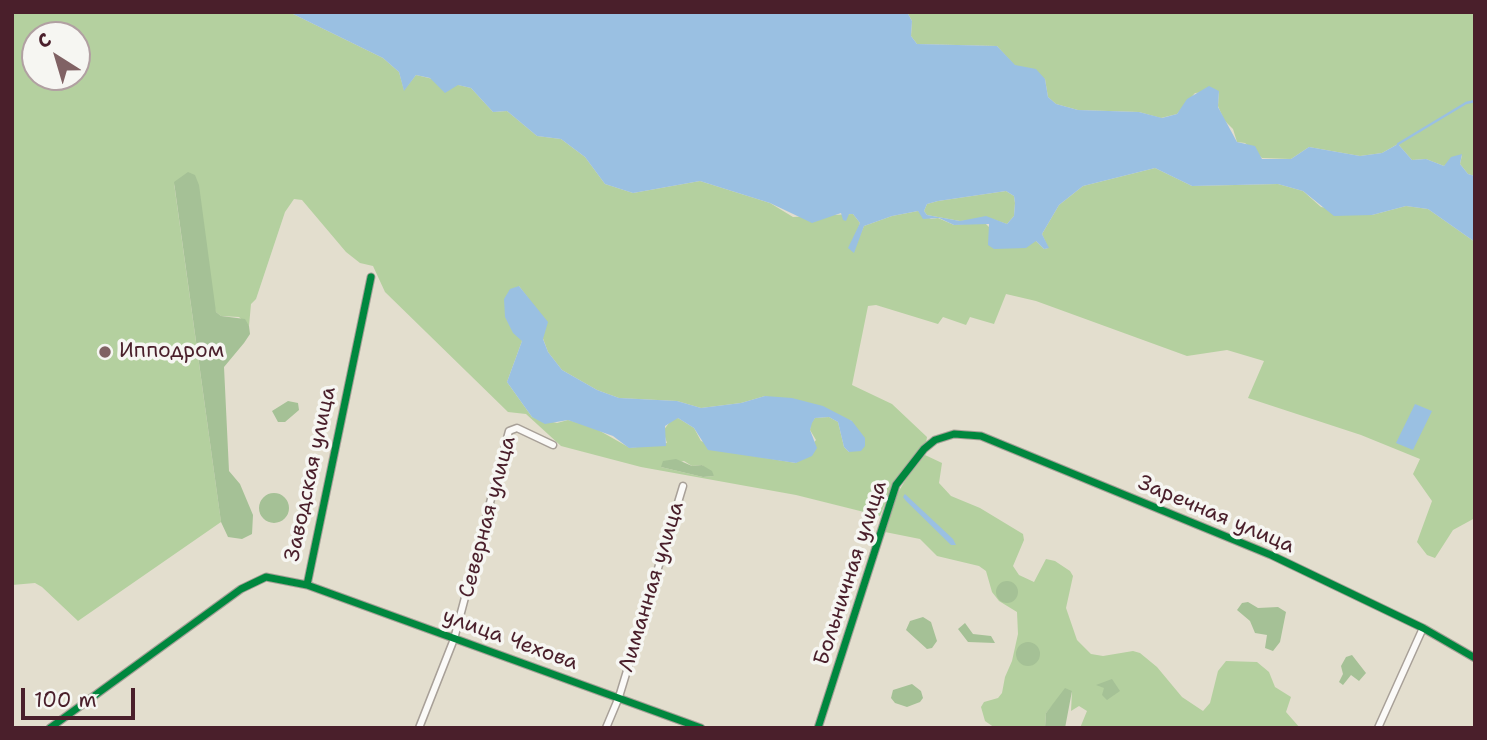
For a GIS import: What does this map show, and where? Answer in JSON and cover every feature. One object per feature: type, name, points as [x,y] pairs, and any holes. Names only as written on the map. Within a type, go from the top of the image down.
[{"type":"street","name":"Заводская улица","points":[[50,728],[255,580],[276,578],[307,585],[371,277]]},
{"type":"street","name":"Северная улица","points":[[419,728],[454,639],[509,430],[517,428],[553,445]]},
{"type":"street","name":"Заречная улица","points":[[935,440],[954,434],[981,436],[1271,555],[1423,628],[1475,658]]},
{"type":"street","name":"Больничная улица","points":[[818,728],[891,497],[908,467],[935,440]]},
{"type":"street","name":"Лиманная улица","points":[[606,728],[619,697],[683,486]]},
{"type":"street","name":"улица Чехова","points":[[307,585],[701,728]]},
{"type":"street","points":[[1378,728],[1423,628]]},
{"type":"green space","points":[[12,12],[289,12],[383,58],[399,72],[404,90],[416,75],[471,88],[493,112],[507,111],[537,136],[561,139],[585,157],[605,184],[633,193],[700,181],[770,203],[793,217],[853,214],[860,223],[852,246],[856,244],[864,226],[892,216],[918,211],[931,219],[938,218],[954,225],[984,222],[990,228],[1036,241],[1044,249],[1048,248],[1042,234],[1059,205],[1083,186],[1155,168],[1192,186],[1278,184],[1303,191],[1321,207],[1372,215],[1406,206],[1428,209],[1475,242],[1475,518],[1453,530],[1435,558],[1427,555],[1417,542],[1432,501],[1413,474],[1420,459],[1361,435],[1248,398],[1264,361],[1227,350],[1187,356],[1036,301],[1006,294],[994,324],[970,317],[966,325],[943,317],[938,324],[876,305],[868,306],[852,385],[892,404],[927,437],[926,443],[896,478],[880,516],[796,495],[641,467],[561,446],[526,414],[508,412],[385,292],[373,266],[360,263],[346,252],[302,200],[294,199],[285,212],[256,299],[251,304],[249,326],[239,317],[221,316],[216,312],[174,183],[221,522],[78,621],[35,583],[12,585]],"holes":[[[519,286],[528,298],[548,352],[562,370],[597,390],[619,398],[677,401],[701,408],[741,403],[765,396],[852,421],[849,452],[844,447],[838,422],[829,417],[815,418],[811,423],[810,430],[816,440],[796,463],[735,453],[701,441],[694,428],[678,418],[672,419],[663,431],[667,443],[630,448],[593,427],[568,420],[557,423],[532,417],[507,382],[522,341]],[[684,461],[692,466],[702,465],[714,476],[703,477],[661,467]]]},
{"type":"green space","points":[[907,12],[1475,12],[1475,176],[1468,174],[1460,164],[1462,155],[1444,166],[1426,159],[1412,160],[1398,144],[1382,153],[1360,156],[1309,147],[1291,159],[1262,158],[1245,143],[1237,142],[1233,129],[1224,120],[1218,106],[1219,91],[1195,93],[1177,114],[1161,118],[1139,112],[1078,110],[1056,104],[1048,97],[1045,79],[1014,65],[997,46],[917,44],[911,36],[912,21]]},
{"type":"green space","points":[[188,172],[195,175],[199,185],[216,312],[221,316],[245,319],[249,326],[250,334],[224,367],[229,471],[240,484],[253,515],[252,534],[242,539],[228,537],[221,522],[174,182]]},
{"type":"green space","points":[[1006,191],[1014,196],[1015,203],[1014,216],[1007,224],[992,219],[960,221],[927,215],[924,211],[927,204],[938,201]]},
{"type":"green space","points":[[288,401],[298,403],[299,410],[285,422],[278,422],[272,411]]},
{"type":"green space","points":[[925,455],[942,463],[939,483],[951,496],[980,508],[1023,534],[1024,540],[1013,566],[1019,575],[1034,582],[1046,559],[1055,561],[1070,571],[1073,576],[1066,608],[1077,640],[1091,654],[1103,656],[1133,651],[1140,653],[1157,667],[1182,697],[1203,711],[1210,703],[1218,671],[1226,661],[1257,662],[1269,672],[1275,687],[1291,697],[1286,712],[1300,728],[1080,728],[1087,711],[1079,706],[1071,711],[1072,691],[1046,713],[1045,728],[995,728],[985,721],[981,707],[984,702],[998,698],[1002,693],[1012,661],[1018,634],[1017,612],[999,601],[992,592],[986,571],[979,566],[937,556],[920,539],[885,532],[896,496]]},
{"type":"green space","points":[[676,459],[692,466],[702,465],[712,471],[714,476],[703,477],[661,467],[663,461]]},
{"type":"green space","points":[[274,493],[285,497],[289,508],[285,519],[274,523],[263,519],[259,508],[263,497]]},
{"type":"green space","points":[[1007,581],[1015,584],[1018,592],[1015,600],[1007,603],[999,600],[996,592],[999,584]]},
{"type":"green space","points":[[1248,602],[1258,608],[1278,607],[1286,612],[1280,642],[1273,651],[1265,648],[1267,635],[1255,633],[1250,621],[1237,610],[1242,603]]},
{"type":"green space","points":[[923,617],[931,622],[937,641],[932,648],[927,649],[906,630],[910,621]]},
{"type":"green space","points":[[965,623],[973,634],[991,636],[995,643],[968,642],[958,629]]},
{"type":"green space","points":[[1028,642],[1037,645],[1040,654],[1037,663],[1028,666],[1019,663],[1016,654],[1019,645]]},
{"type":"green space","points":[[1352,655],[1366,673],[1359,681],[1351,675],[1343,685],[1339,682],[1343,674],[1341,666],[1346,657]]},
{"type":"green space","points":[[1112,679],[1120,691],[1107,700],[1102,695],[1104,688],[1096,685]]},
{"type":"green space","points":[[912,684],[921,691],[923,698],[920,702],[907,707],[895,703],[891,698],[893,690]]},
{"type":"green space","points":[[1065,688],[1072,691],[1065,728],[1045,728],[1046,713]]},
{"type":"water","points":[[289,12],[907,12],[912,21],[911,36],[917,44],[997,46],[1015,65],[1036,69],[1045,79],[1048,97],[1056,104],[1078,110],[1139,112],[1162,118],[1177,114],[1187,99],[1209,86],[1219,91],[1218,107],[1237,142],[1255,146],[1262,159],[1291,159],[1309,147],[1360,156],[1382,153],[1398,144],[1412,160],[1426,159],[1444,166],[1451,157],[1462,154],[1460,164],[1468,174],[1475,176],[1475,242],[1428,209],[1406,206],[1372,215],[1334,216],[1303,191],[1278,184],[1192,186],[1155,168],[1083,186],[1059,205],[1042,234],[1049,248],[1044,249],[1036,241],[1026,248],[994,249],[988,245],[989,224],[954,225],[939,218],[923,219],[918,211],[892,216],[864,226],[854,253],[848,248],[860,223],[853,214],[849,214],[846,221],[841,213],[812,223],[770,203],[700,181],[633,193],[605,184],[585,157],[561,139],[537,136],[507,111],[493,112],[471,88],[458,85],[445,93],[430,78],[416,75],[404,91],[399,72],[383,58]],"holes":[[[1006,191],[1014,196],[1014,216],[1007,224],[986,216],[960,221],[927,215],[924,211],[927,204],[938,201]]]},
{"type":"water","points":[[519,286],[548,322],[543,339],[548,352],[562,370],[597,390],[619,398],[677,401],[701,408],[741,403],[765,396],[792,398],[823,406],[852,421],[865,438],[865,446],[861,451],[849,452],[844,447],[838,422],[829,417],[815,418],[810,430],[817,448],[812,456],[796,463],[708,450],[694,428],[678,418],[665,426],[666,446],[629,448],[613,436],[568,420],[545,424],[532,417],[507,382],[522,341],[513,333],[505,317],[504,299],[510,289]]},
{"type":"water","points":[[1415,404],[1432,411],[1413,450],[1396,443]]},
{"type":"water","points":[[905,494],[953,539],[956,545],[951,545],[906,501],[903,497]]},
{"type":"waterway","points":[[1398,144],[1466,103],[1475,101]]},
{"type":"cycle path","points":[[307,585],[371,277]]},
{"type":"cycle path","points":[[818,728],[896,485],[924,449],[935,440],[954,434],[981,436],[1271,555],[1423,628],[1475,658]]},
{"type":"cycle path","points":[[50,728],[241,589],[266,577],[307,585],[701,728]]},
{"type":"place","name":"Ипподром","points":[[105,352]]}]
